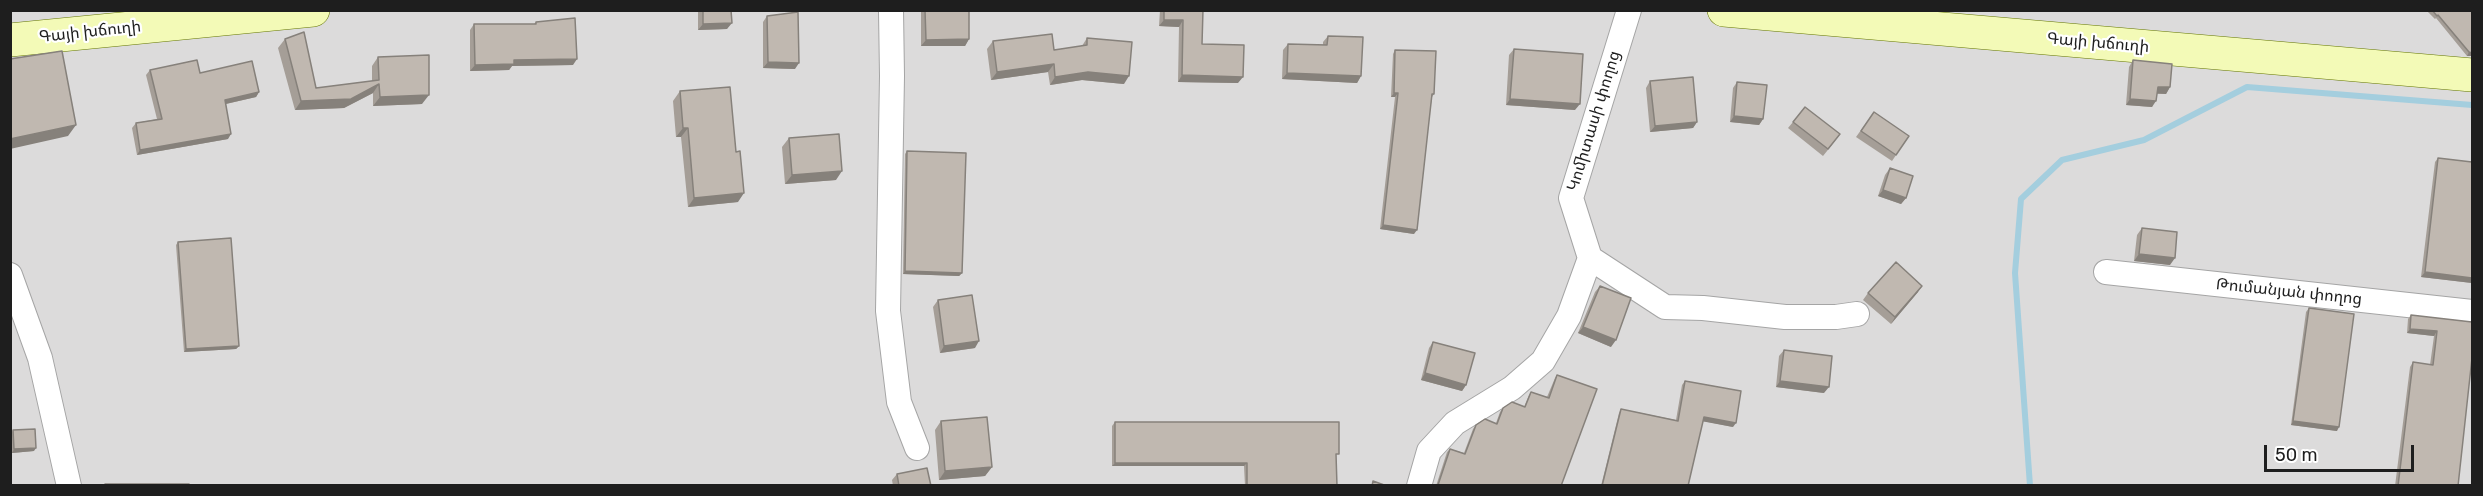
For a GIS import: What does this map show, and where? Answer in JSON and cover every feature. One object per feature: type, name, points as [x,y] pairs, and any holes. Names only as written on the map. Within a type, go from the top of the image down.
[{"type":"main road","name":"Գայի խճուղի","points":[[10,40],[313,10]]},
{"type":"main road","name":"Գայի խճուղի","points":[[1724,10],[2472,75]]},
{"type":"street","points":[[891,10],[888,311],[899,402],[917,448]]},
{"type":"street","name":"Կոմիտասի փողոց","points":[[1590,258],[1571,198],[1629,10]]},
{"type":"street","points":[[1419,486],[1429,451],[1455,423],[1512,388],[1543,361],[1569,316],[1590,258],[1665,307],[1703,308],[1785,317],[1836,317],[1857,314]]},
{"type":"street","name":"Թումանյան փողոց","points":[[2106,272],[2472,312]]},
{"type":"street","points":[[10,275],[40,358],[69,486]]},
{"type":"shaded area","points":[[11,11],[2472,11],[2472,485],[11,485]]},
{"type":"building","points":[[703,10],[731,10],[732,23],[703,24]]},
{"type":"building","points":[[925,10],[969,10],[969,39],[926,40]]},
{"type":"building","points":[[1164,10],[1203,10],[1202,44],[1244,45],[1243,77],[1182,75],[1183,20],[1164,20]]},
{"type":"building","points":[[2432,10],[2472,10],[2472,53],[2469,52]]},
{"type":"building","points":[[798,12],[799,63],[768,62],[767,16]]},
{"type":"building","points":[[575,18],[577,59],[514,60],[514,64],[475,65],[474,24],[536,24],[536,22]]},
{"type":"building","points":[[304,32],[316,88],[379,80],[378,57],[429,55],[429,95],[380,97],[379,84],[351,99],[301,101],[285,39]]},
{"type":"building","points":[[1052,34],[1054,50],[1087,45],[1087,38],[1132,42],[1129,76],[1088,72],[1055,77],[1054,64],[997,72],[993,41]]},
{"type":"building","points":[[1328,36],[1363,37],[1361,76],[1287,73],[1288,44],[1327,45]]},
{"type":"building","points":[[1514,49],[1583,54],[1580,104],[1510,99]]},
{"type":"building","points":[[1395,50],[1436,51],[1434,94],[1432,94],[1417,230],[1383,225],[1398,93],[1394,93]]},
{"type":"building","points":[[62,51],[76,125],[10,139],[10,59]]},
{"type":"building","points":[[197,60],[200,73],[252,61],[259,92],[225,100],[231,134],[140,150],[136,123],[162,119],[150,70]]},
{"type":"building","points":[[2133,60],[2172,64],[2170,87],[2158,87],[2156,101],[2130,99]]},
{"type":"building","points":[[1693,77],[1697,122],[1655,126],[1650,81]]},
{"type":"building","points":[[1737,82],[1767,85],[1763,119],[1734,116]]},
{"type":"building","points":[[730,87],[736,152],[740,151],[744,193],[694,198],[688,128],[683,128],[680,91]]},
{"type":"building","points":[[1805,107],[1840,134],[1828,149],[1793,122]]},
{"type":"building","points":[[1874,112],[1909,136],[1896,155],[1861,131]]},
{"type":"building","points":[[839,134],[842,171],[792,175],[789,138]]},
{"type":"building","points":[[907,151],[966,153],[962,273],[905,271]]},
{"type":"building","points":[[2438,158],[2472,162],[2472,278],[2425,272]]},
{"type":"building","points":[[1890,168],[1913,176],[1906,198],[1883,190]]},
{"type":"building","points":[[2142,228],[2177,232],[2175,258],[2139,254]]},
{"type":"building","points":[[231,238],[239,346],[186,349],[178,242]]},
{"type":"building","points":[[1896,262],[1922,286],[1895,317],[1868,293]]},
{"type":"building","points":[[1600,286],[1631,298],[1616,340],[1583,327]]},
{"type":"building","points":[[972,295],[979,341],[944,346],[938,300]]},
{"type":"building","points":[[2309,308],[2354,314],[2339,427],[2293,421]]},
{"type":"building","points":[[2411,315],[2472,322],[2472,358],[2458,486],[2398,486],[2413,362],[2433,365],[2437,331],[2410,329]]},
{"type":"building","points":[[1433,342],[1475,353],[1466,385],[1425,373]]},
{"type":"building","points":[[1784,350],[1832,356],[1829,387],[1780,381]]},
{"type":"building","points":[[1557,375],[1597,389],[1561,486],[1438,485],[1450,449],[1465,454],[1476,425],[1485,419],[1497,424],[1503,408],[1512,402],[1525,407],[1531,392],[1549,398]]},
{"type":"building","points":[[1685,381],[1741,391],[1736,423],[1704,417],[1688,486],[1602,486],[1621,409],[1678,421]]},
{"type":"building","points":[[987,417],[992,467],[945,471],[941,421]]},
{"type":"building","points":[[1115,422],[1339,422],[1339,454],[1336,454],[1337,486],[1247,486],[1247,463],[1115,463]]},
{"type":"building","points":[[35,429],[36,448],[14,449],[13,430]]},
{"type":"building","points":[[927,468],[931,486],[899,486],[897,474]]},
{"type":"building","points":[[1373,481],[1387,486],[1372,486]]},
{"type":"building","points":[[105,484],[189,484],[189,486],[105,486]]},
{"type":"waterway","points":[[2030,486],[2015,273],[2021,199],[2062,160],[2144,140],[2247,87],[2472,105]]}]
